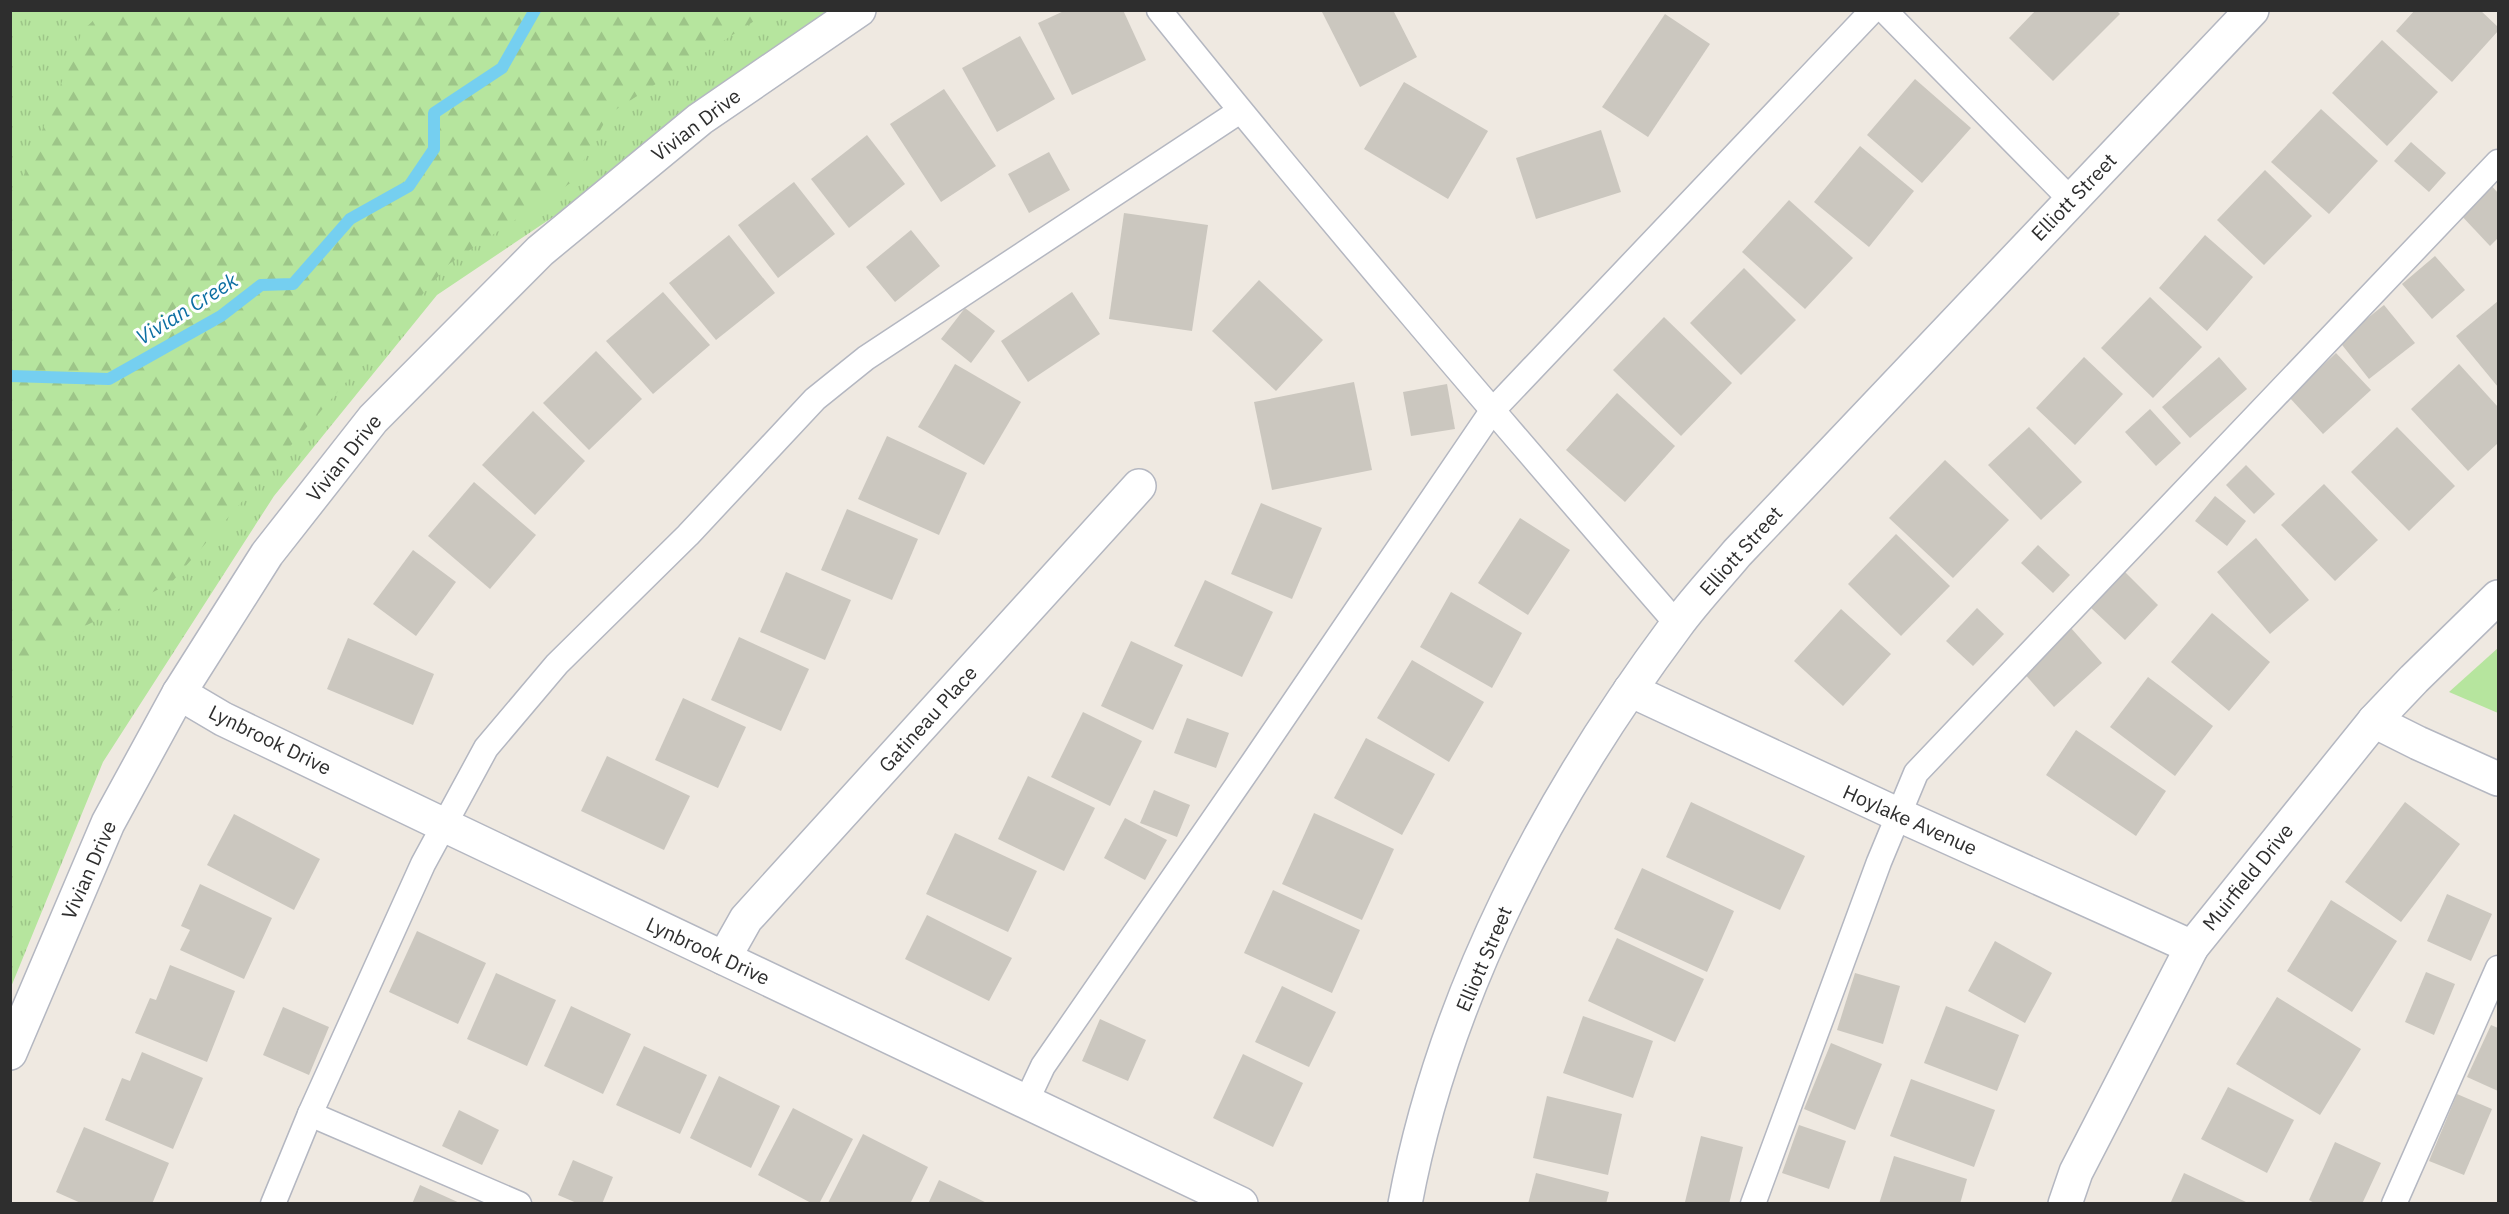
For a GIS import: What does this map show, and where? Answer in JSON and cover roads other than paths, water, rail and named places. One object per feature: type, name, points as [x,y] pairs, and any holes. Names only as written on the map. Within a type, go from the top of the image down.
[{"type":"street","name":"Vivian Drive","points":[[10,1053],[108,823],[179,693],[267,554],[373,419],[540,251],[700,119],[859,10]]},
{"type":"street","name":"Elliott Street","points":[[1405,1203],[1412,1168],[1444,1054],[1491,936],[1556,807],[1630,690],[1677,624],[1737,553],[2071,200],[2242,14]]},
{"type":"street","name":"Gatineau Place","points":[[724,958],[746,919],[1139,486]]},
{"type":"street","name":"Muirfield Drive","points":[[2065,1203],[2076,1172],[2192,947],[2374,721],[2499,597]]},
{"type":"street","name":"Hoylake Avenue","points":[[1630,690],[1899,815],[2192,947]]},
{"type":"street","name":"Lynbrook Drive","points":[[179,693],[223,719],[1241,1203]]},
{"type":"street","points":[[2374,721],[2499,779]]},
{"type":"lane","points":[[1159,10],[1240,111],[1492,411],[1677,624]]},
{"type":"lane","points":[[1026,1102],[1043,1066],[1241,781],[1492,411],[1873,10]]},
{"type":"lane","points":[[1884,10],[2071,200]]},
{"type":"lane","points":[[273,1203],[310,1114],[423,864],[486,748],[557,664],[688,535],[815,399],[866,358],[1240,111]]},
{"type":"lane","points":[[1753,1203],[1879,862],[1916,773],[2499,162]]},
{"type":"lane","points":[[2394,1203],[2499,968]]},
{"type":"lane","points":[[310,1114],[519,1203]]},
{"type":"waterway","name":"Vivian Creek","points":[[10,376],[109,379],[221,316],[261,285],[293,284],[350,219],[409,186],[434,149],[434,113],[502,68],[535,10]]}]
